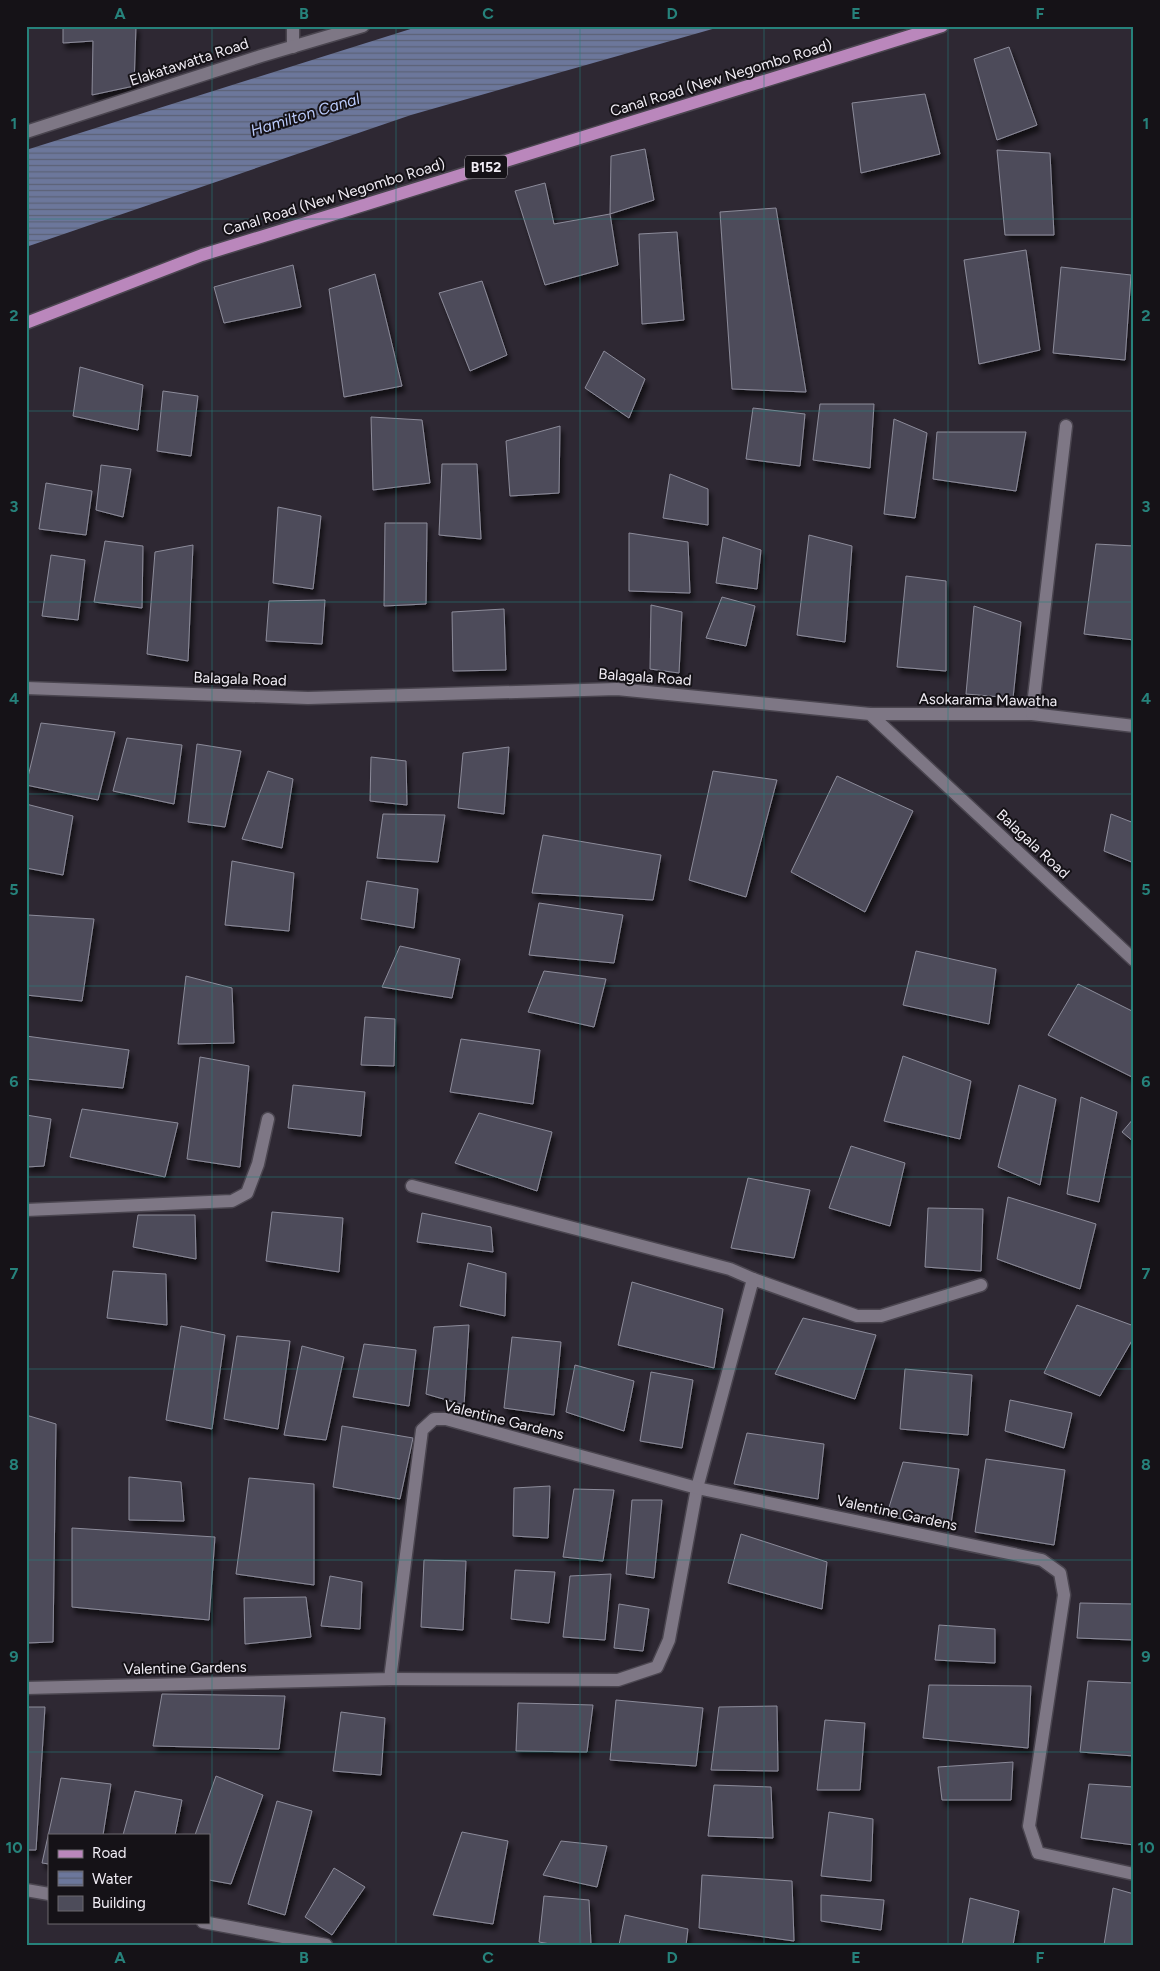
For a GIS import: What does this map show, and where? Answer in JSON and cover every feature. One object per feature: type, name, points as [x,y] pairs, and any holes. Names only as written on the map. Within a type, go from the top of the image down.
[{"type":"main road","name":"Canal Road (New Negombo Road)","points":[[26,323],[202,255],[942,26]]},
{"type":"street","points":[[294,26],[294,47]]},
{"type":"street","name":"Elakatawatta Road","points":[[26,132],[363,26]]},
{"type":"street","points":[[1032,714],[1066,426]]},
{"type":"street","name":"Balagala Road","points":[[26,688],[308,698],[617,689],[870,714],[1134,960]]},
{"type":"street","name":"Asokarama Mawatha","points":[[870,714],[1032,714],[1134,726]]},
{"type":"street","points":[[26,1210],[232,1201],[247,1192],[258,1164],[268,1119]]},
{"type":"street","points":[[412,1186],[730,1269],[857,1316],[881,1316],[981,1285]]},
{"type":"street","points":[[390,1679],[618,1680],[657,1667],[669,1640],[697,1488],[753,1279]]},
{"type":"street","name":"Valentine Gardens","points":[[26,1688],[390,1679],[422,1430],[434,1419],[446,1419],[697,1488],[1042,1560],[1060,1573],[1064,1596],[1030,1826],[1038,1853],[1134,1874]]},
{"type":"street","points":[[26,1890],[48,1894]]},
{"type":"street","points":[[210,1923],[326,1945]]},
{"type":"water","name":"Hamilton Canal","points":[[420,26],[723,26],[411,115],[26,247],[26,150]]},
{"type":"building","points":[[63,26],[136,26],[134,86],[92,95],[93,41],[63,43]]},
{"type":"building","points":[[1009,47],[1037,125],[997,140],[974,59]]},
{"type":"building","points":[[925,94],[940,154],[861,173],[852,103]]},
{"type":"building","points":[[645,149],[654,200],[610,214],[611,156]]},
{"type":"building","points":[[997,150],[1050,153],[1054,235],[1005,235]]},
{"type":"building","points":[[545,183],[554,224],[610,214],[618,265],[545,285],[515,191]]},
{"type":"building","points":[[776,208],[806,392],[732,389],[720,212]]},
{"type":"building","points":[[677,232],[684,320],[642,324],[639,234]]},
{"type":"building","points":[[1026,250],[1040,350],[979,364],[964,260]]},
{"type":"building","points":[[293,265],[301,307],[224,323],[214,287]]},
{"type":"building","points":[[1061,267],[1131,275],[1125,360],[1053,353]]},
{"type":"building","points":[[375,274],[402,386],[344,397],[329,289]]},
{"type":"building","points":[[482,281],[507,355],[470,371],[439,293]]},
{"type":"building","points":[[604,351],[645,379],[629,418],[585,388]]},
{"type":"building","points":[[80,367],[143,385],[138,430],[73,416]]},
{"type":"building","points":[[163,391],[198,396],[191,456],[157,451]]},
{"type":"building","points":[[820,404],[874,404],[870,468],[813,460]]},
{"type":"building","points":[[753,408],[805,414],[800,466],[746,459]]},
{"type":"building","points":[[371,417],[422,420],[430,483],[373,490]]},
{"type":"building","points":[[894,419],[927,433],[915,518],[884,514]]},
{"type":"building","points":[[560,426],[559,493],[510,496],[506,441]]},
{"type":"building","points":[[937,432],[1026,432],[1016,491],[933,479]]},
{"type":"building","points":[[442,464],[477,464],[481,539],[439,535]]},
{"type":"building","points":[[101,465],[131,469],[123,517],[96,510]]},
{"type":"building","points":[[670,474],[708,489],[708,525],[663,518]]},
{"type":"building","points":[[46,483],[92,491],[86,535],[39,529]]},
{"type":"building","points":[[278,507],[321,516],[313,589],[273,583]]},
{"type":"building","points":[[385,523],[427,523],[426,604],[384,606]]},
{"type":"building","points":[[629,533],[688,542],[690,593],[629,591]]},
{"type":"building","points":[[809,535],[852,546],[845,642],[797,635]]},
{"type":"building","points":[[723,537],[761,550],[757,589],[716,583]]},
{"type":"building","points":[[105,541],[143,546],[142,608],[94,602]]},
{"type":"building","points":[[1096,544],[1134,546],[1134,640],[1084,634]]},
{"type":"building","points":[[193,545],[188,661],[147,654],[155,552]]},
{"type":"building","points":[[51,555],[85,560],[78,620],[42,616]]},
{"type":"building","points":[[906,576],[946,581],[946,671],[897,667]]},
{"type":"building","points":[[722,597],[755,606],[746,646],[706,638]]},
{"type":"building","points":[[325,600],[322,644],[266,641],[269,601]]},
{"type":"building","points":[[651,605],[682,612],[679,673],[650,669]]},
{"type":"building","points":[[974,606],[1021,622],[1013,698],[966,694]]},
{"type":"building","points":[[504,609],[506,670],[453,671],[452,612]]},
{"type":"building","points":[[41,723],[115,732],[98,800],[26,785]]},
{"type":"building","points":[[127,738],[182,745],[174,804],[113,791]]},
{"type":"building","points":[[197,744],[241,751],[225,827],[188,822]]},
{"type":"building","points":[[509,747],[504,814],[458,808],[463,753]]},
{"type":"building","points":[[371,757],[406,761],[407,805],[370,801]]},
{"type":"building","points":[[268,771],[293,779],[282,848],[242,839]]},
{"type":"building","points":[[713,771],[777,780],[746,897],[689,880]]},
{"type":"building","points":[[837,776],[913,811],[865,912],[791,872]]},
{"type":"building","points":[[26,804],[73,816],[63,875],[26,868]]},
{"type":"building","points":[[383,814],[445,815],[438,862],[377,858]]},
{"type":"building","points":[[1111,814],[1134,823],[1134,863],[1104,851]]},
{"type":"building","points":[[543,835],[661,855],[653,900],[532,893]]},
{"type":"building","points":[[232,861],[294,873],[289,931],[225,925]]},
{"type":"building","points":[[367,881],[418,889],[414,928],[361,919]]},
{"type":"building","points":[[539,903],[623,915],[614,963],[529,955]]},
{"type":"building","points":[[28,915],[94,919],[82,1001],[26,995]]},
{"type":"building","points":[[400,946],[460,959],[452,998],[382,987]]},
{"type":"building","points":[[916,951],[996,969],[989,1024],[903,1005]]},
{"type":"building","points":[[544,971],[606,979],[594,1027],[528,1012]]},
{"type":"building","points":[[186,976],[232,988],[234,1043],[178,1044]]},
{"type":"building","points":[[1078,984],[1134,1012],[1134,1078],[1048,1035]]},
{"type":"building","points":[[365,1017],[395,1019],[394,1066],[361,1065]]},
{"type":"building","points":[[26,1036],[129,1050],[123,1088],[26,1079]]},
{"type":"building","points":[[461,1039],[540,1050],[533,1104],[450,1092]]},
{"type":"building","points":[[903,1056],[971,1081],[960,1139],[884,1121]]},
{"type":"building","points":[[200,1057],[249,1066],[240,1167],[187,1159]]},
{"type":"building","points":[[293,1085],[365,1092],[361,1136],[288,1128]]},
{"type":"building","points":[[1019,1085],[1056,1099],[1040,1185],[998,1167]]},
{"type":"building","points":[[1081,1097],[1117,1112],[1099,1202],[1067,1194]]},
{"type":"building","points":[[82,1109],[178,1123],[165,1177],[70,1157]]},
{"type":"building","points":[[479,1113],[552,1132],[537,1191],[455,1163]]},
{"type":"building","points":[[26,1115],[51,1119],[44,1166],[26,1167]]},
{"type":"building","points":[[1134,1118],[1134,1142],[1122,1132]]},
{"type":"building","points":[[851,1146],[905,1163],[890,1226],[829,1208]]},
{"type":"building","points":[[748,1178],[810,1190],[794,1258],[731,1248]]},
{"type":"building","points":[[1008,1197],[1096,1224],[1080,1289],[997,1259]]},
{"type":"building","points":[[928,1208],[983,1209],[981,1271],[925,1267]]},
{"type":"building","points":[[272,1212],[343,1218],[339,1272],[266,1261]]},
{"type":"building","points":[[422,1213],[491,1227],[493,1252],[417,1242]]},
{"type":"building","points":[[138,1215],[195,1215],[196,1259],[133,1247]]},
{"type":"building","points":[[468,1263],[506,1273],[505,1316],[460,1306]]},
{"type":"building","points":[[113,1271],[166,1274],[167,1325],[107,1318]]},
{"type":"building","points":[[632,1282],[723,1309],[714,1368],[618,1345]]},
{"type":"building","points":[[1077,1305],[1134,1326],[1134,1337],[1100,1396],[1044,1373]]},
{"type":"building","points":[[803,1318],[876,1335],[855,1399],[775,1374]]},
{"type":"building","points":[[469,1325],[464,1405],[426,1394],[434,1327]]},
{"type":"building","points":[[181,1326],[225,1335],[212,1429],[166,1420]]},
{"type":"building","points":[[237,1336],[290,1341],[278,1429],[224,1419]]},
{"type":"building","points":[[512,1337],[561,1342],[554,1415],[504,1408]]},
{"type":"building","points":[[364,1344],[416,1350],[409,1406],[353,1397]]},
{"type":"building","points":[[302,1346],[344,1357],[326,1440],[284,1435]]},
{"type":"building","points":[[575,1365],[634,1381],[624,1431],[566,1412]]},
{"type":"building","points":[[905,1369],[972,1375],[968,1435],[900,1429]]},
{"type":"building","points":[[651,1372],[693,1380],[682,1448],[640,1441]]},
{"type":"building","points":[[1010,1400],[1072,1413],[1064,1448],[1005,1431]]},
{"type":"building","points":[[26,1415],[56,1424],[53,1642],[26,1643]]},
{"type":"building","points":[[342,1426],[413,1438],[400,1499],[333,1487]]},
{"type":"building","points":[[747,1433],[824,1444],[818,1499],[734,1484]]},
{"type":"building","points":[[986,1459],[1065,1470],[1054,1545],[975,1532]]},
{"type":"building","points":[[903,1462],[959,1469],[951,1524],[886,1517]]},
{"type":"building","points":[[129,1477],[181,1482],[184,1521],[129,1520]]},
{"type":"building","points":[[249,1478],[314,1484],[314,1585],[236,1574]]},
{"type":"building","points":[[550,1486],[548,1538],[513,1536],[514,1488]]},
{"type":"building","points":[[574,1489],[614,1490],[603,1561],[563,1557]]},
{"type":"building","points":[[632,1500],[662,1500],[654,1578],[626,1574]]},
{"type":"building","points":[[72,1528],[215,1537],[209,1620],[72,1607]]},
{"type":"building","points":[[741,1534],[827,1562],[822,1609],[728,1583]]},
{"type":"building","points":[[424,1560],[466,1561],[463,1630],[421,1627]]},
{"type":"building","points":[[515,1570],[555,1572],[549,1623],[511,1619]]},
{"type":"building","points":[[611,1574],[605,1640],[563,1637],[570,1576]]},
{"type":"building","points":[[330,1576],[362,1582],[360,1629],[321,1626]]},
{"type":"building","points":[[306,1597],[311,1637],[245,1644],[244,1598]]},
{"type":"building","points":[[1080,1603],[1134,1604],[1134,1640],[1077,1638]]},
{"type":"building","points":[[619,1604],[649,1609],[643,1651],[614,1648]]},
{"type":"building","points":[[939,1625],[995,1629],[995,1663],[935,1660]]},
{"type":"building","points":[[1088,1681],[1134,1683],[1134,1756],[1080,1752]]},
{"type":"building","points":[[929,1685],[1031,1686],[1028,1748],[923,1738]]},
{"type":"building","points":[[162,1694],[285,1696],[279,1749],[153,1746]]},
{"type":"building","points":[[616,1700],[703,1708],[696,1766],[610,1760]]},
{"type":"building","points":[[518,1703],[593,1705],[587,1752],[516,1751]]},
{"type":"building","points":[[777,1706],[778,1771],[711,1770],[719,1707]]},
{"type":"building","points":[[26,1707],[45,1707],[36,1850],[26,1850]]},
{"type":"building","points":[[341,1712],[385,1718],[381,1775],[333,1771]]},
{"type":"building","points":[[825,1720],[865,1723],[860,1790],[817,1790]]},
{"type":"building","points":[[1013,1762],[1011,1800],[942,1800],[938,1767]]},
{"type":"building","points":[[216,1776],[263,1795],[231,1884],[210,1880],[210,1834],[195,1834]]},
{"type":"building","points":[[61,1778],[111,1784],[103,1834],[48,1834]]},
{"type":"building","points":[[1089,1784],[1134,1787],[1134,1845],[1081,1838]]},
{"type":"building","points":[[714,1785],[771,1787],[773,1838],[708,1836]]},
{"type":"building","points":[[135,1791],[182,1800],[175,1834],[123,1834]]},
{"type":"building","points":[[277,1801],[312,1811],[285,1915],[248,1904]]},
{"type":"building","points":[[829,1812],[873,1819],[871,1881],[821,1876]]},
{"type":"building","points":[[462,1832],[508,1841],[493,1924],[433,1915]]},
{"type":"building","points":[[48,1836],[48,1864],[42,1863]]},
{"type":"building","points":[[561,1841],[607,1846],[597,1887],[543,1875]]},
{"type":"building","points":[[334,1868],[365,1887],[332,1935],[305,1917]]},
{"type":"building","points":[[702,1875],[792,1881],[794,1941],[699,1928]]},
{"type":"building","points":[[1113,1888],[1134,1894],[1134,1945],[1104,1945]]},
{"type":"building","points":[[821,1895],[884,1900],[881,1930],[821,1921]]},
{"type":"building","points":[[544,1896],[589,1900],[591,1945],[556,1945],[539,1942]]},
{"type":"building","points":[[970,1898],[1019,1911],[1013,1945],[962,1945]]},
{"type":"building","points":[[625,1915],[688,1929],[686,1945],[619,1945]]}]
